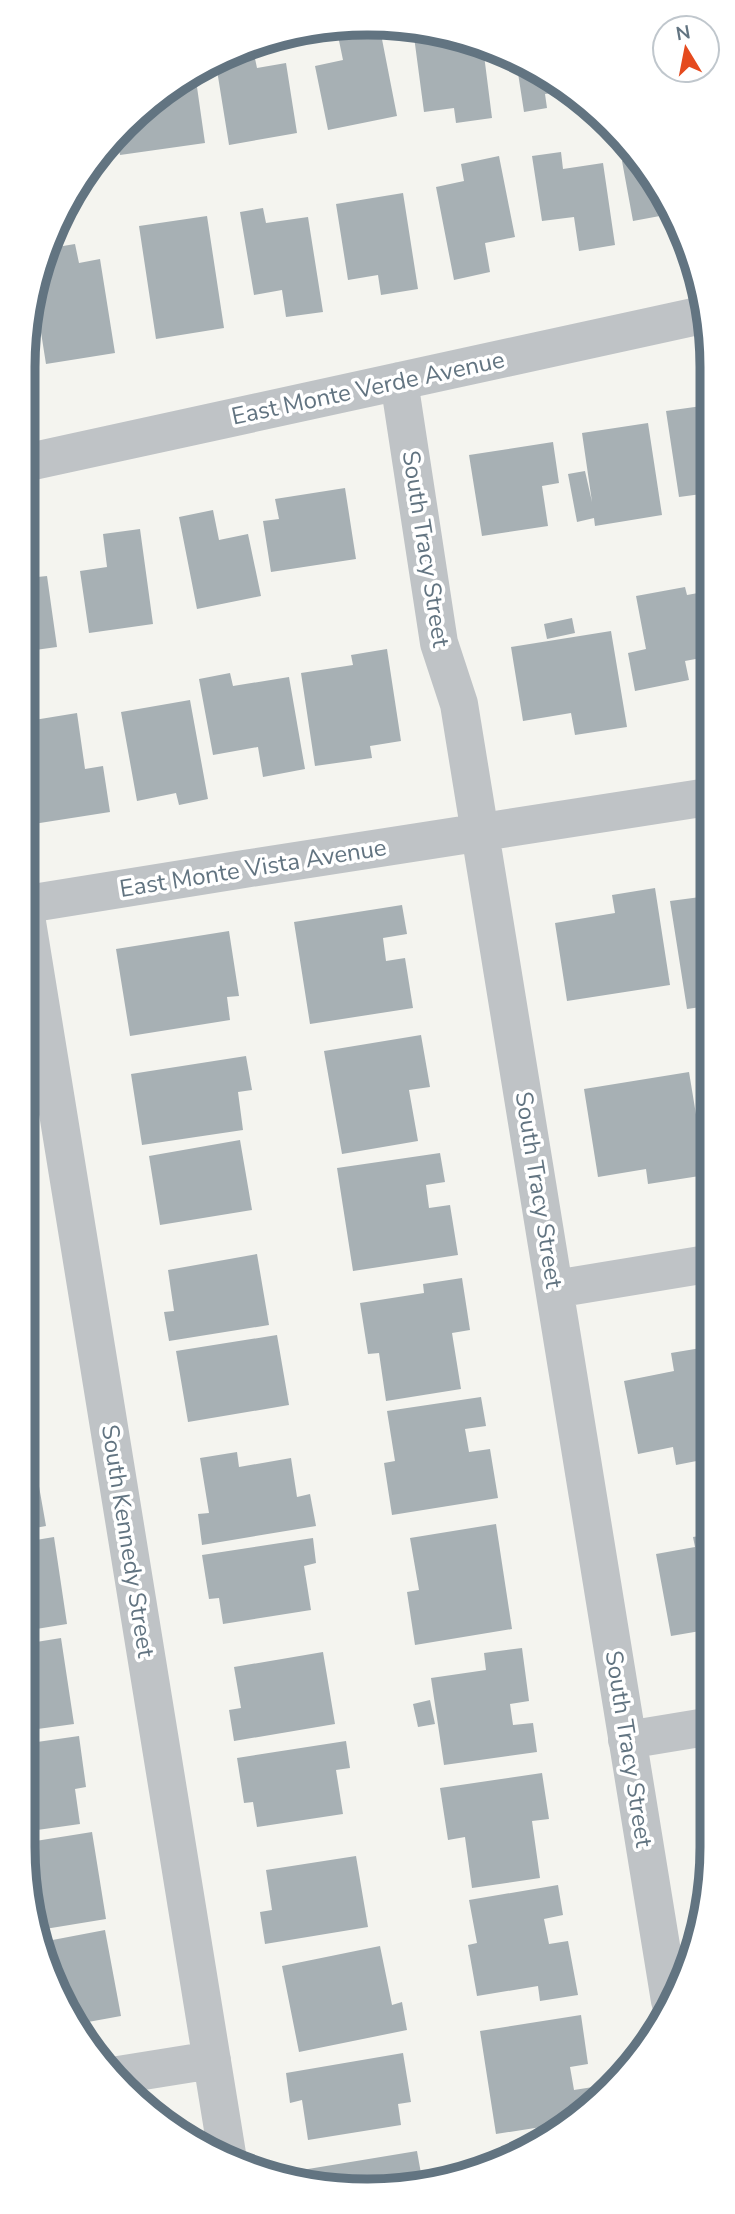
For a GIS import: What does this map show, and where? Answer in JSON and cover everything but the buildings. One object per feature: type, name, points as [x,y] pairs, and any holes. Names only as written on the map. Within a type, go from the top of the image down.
[{"type":"street","name":"East Monte Verde Avenue","points":[[35,461],[696,316]]},
{"type":"street","name":"South Tracy Street","points":[[399,381],[439,643],[459,704],[668,1989]]},
{"type":"street","name":"East Monte Vista Avenue","points":[[35,903],[700,798]]},
{"type":"street","name":"South Kennedy Street","points":[[35,971],[226,2148]]},
{"type":"street","points":[[555,1289],[700,1265]]},
{"type":"street","points":[[627,1740],[700,1728]]},
{"type":"street","points":[[125,2074],[212,2060]]}]
